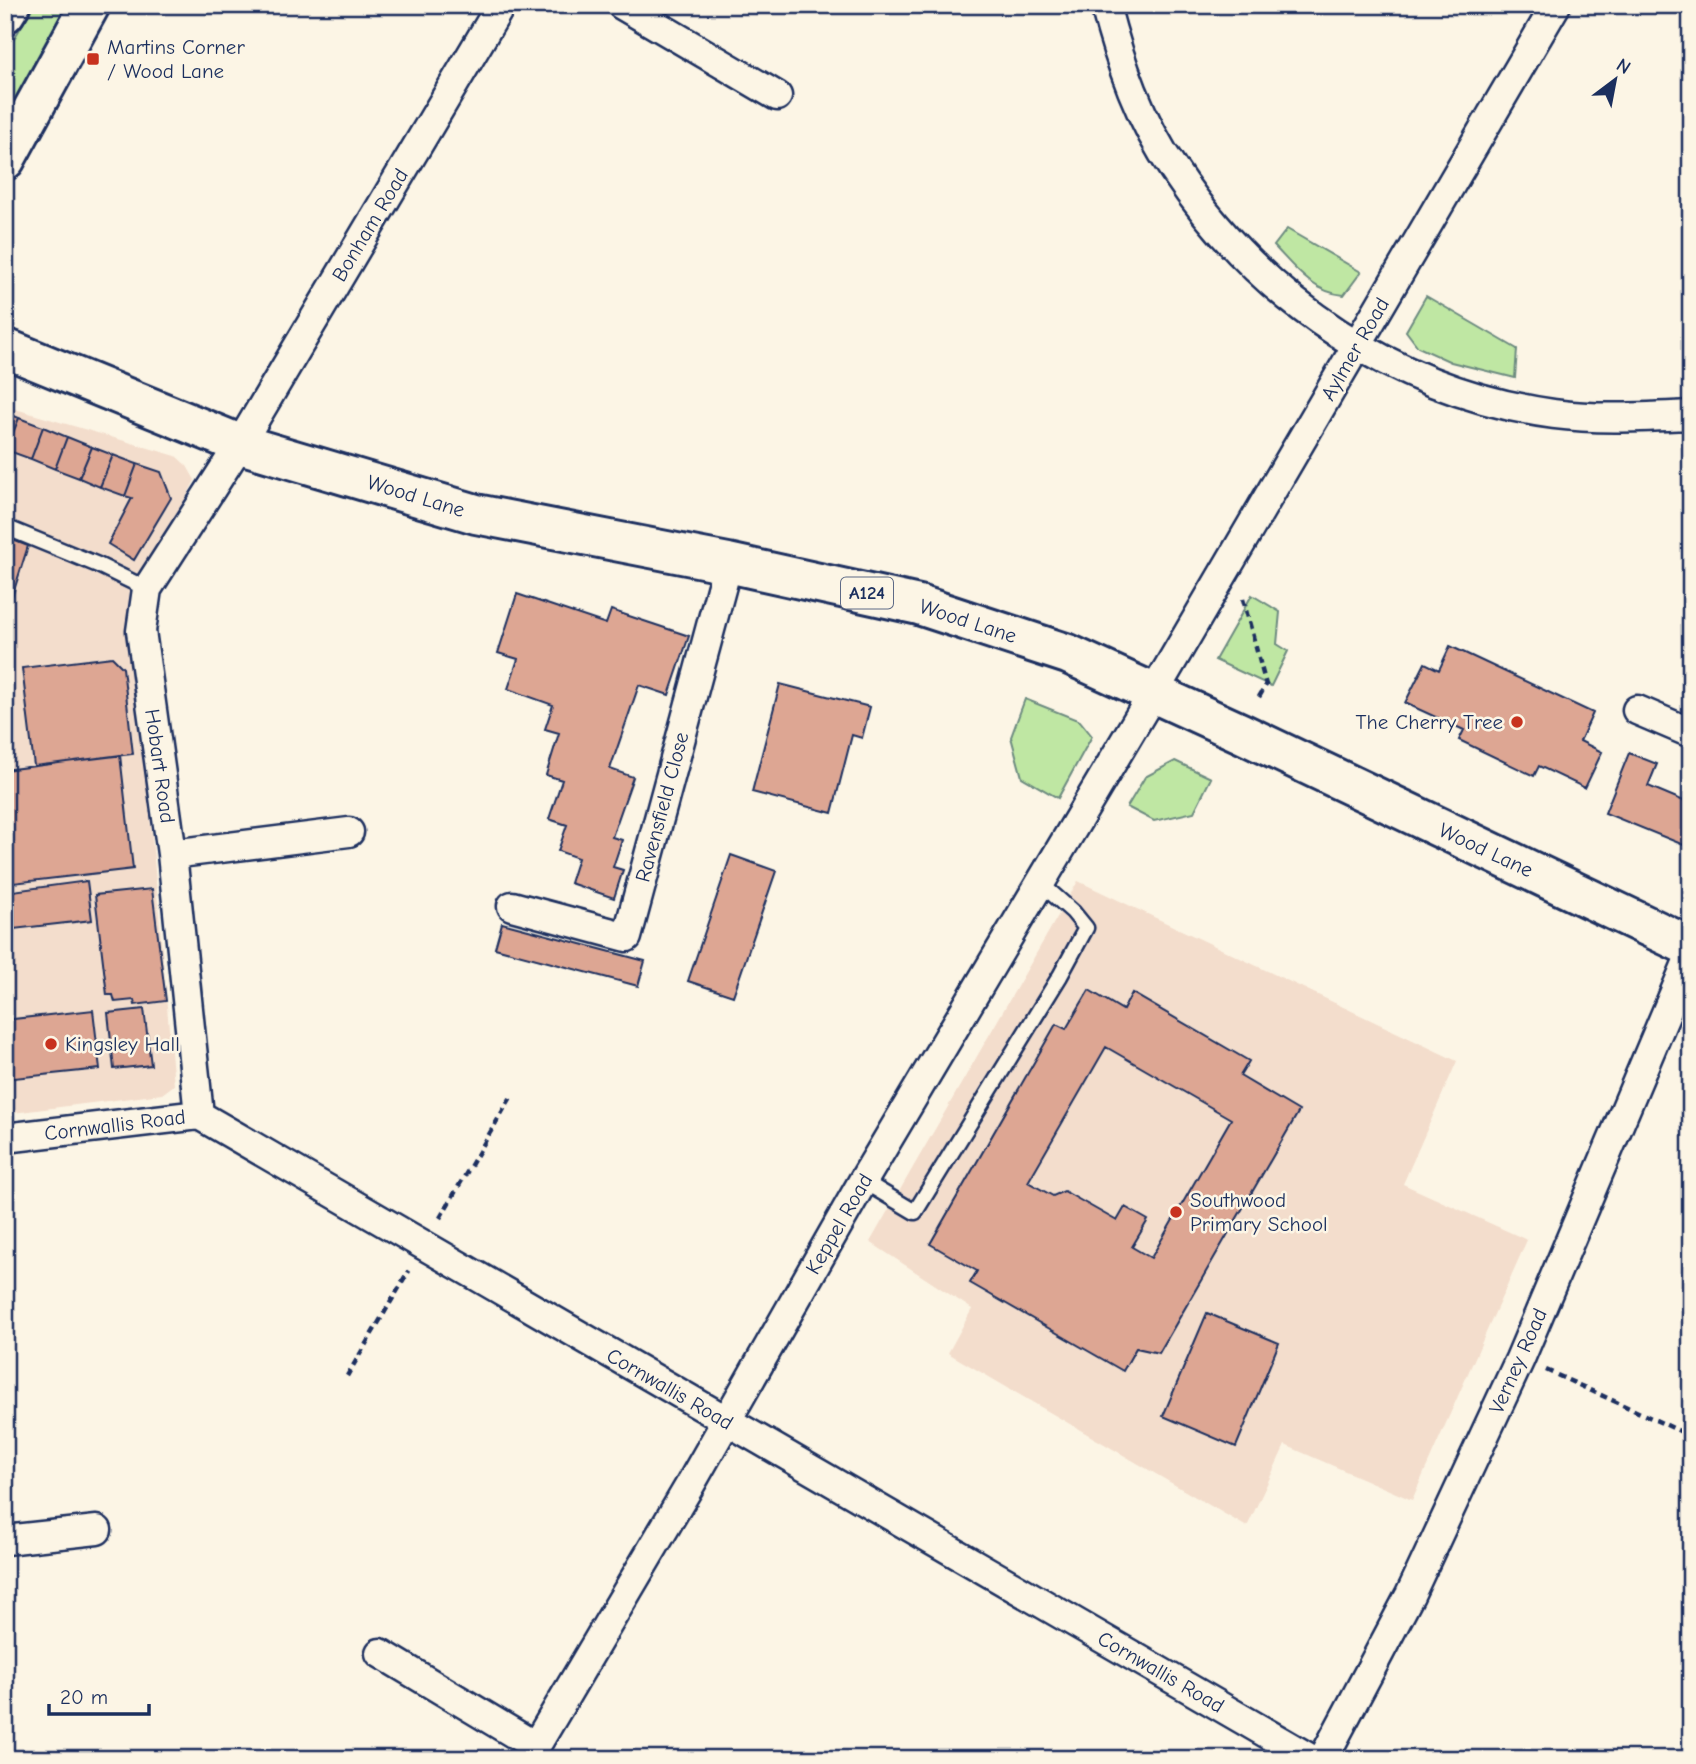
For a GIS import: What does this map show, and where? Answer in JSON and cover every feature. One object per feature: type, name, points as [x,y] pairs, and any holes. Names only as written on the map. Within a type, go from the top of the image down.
[{"type":"main road","points":[[5,13],[10,5]]},
{"type":"main road","points":[[5,160],[90,5]]},
{"type":"main road","name":"Wood Lane","points":[[5,348],[240,444],[475,514],[728,562],[919,605],[1068,654],[1154,692],[1691,947]]},
{"type":"street","name":"Bonham Road","points":[[240,444],[501,5]]},
{"type":"street","points":[[622,5],[777,96]]},
{"type":"street","points":[[1105,5],[1117,52],[1142,112],[1172,168],[1210,221],[1254,268],[1303,310],[1357,346],[1419,377],[1485,400],[1553,414],[1623,419],[1691,415]]},
{"type":"street","name":"Aylmer Road","points":[[1154,692],[1556,5]]},
{"type":"street","name":"Hobart Road","points":[[200,1115],[172,854],[141,631],[146,589],[240,444]]},
{"type":"street","name":"Ravensfield Close","points":[[512,906],[627,937],[728,562]]},
{"type":"street","name":"Keppel Road","points":[[532,1753],[863,1181],[1154,692]]},
{"type":"street","points":[[1637,710],[1691,733]]},
{"type":"street","points":[[172,854],[349,832]]},
{"type":"street","name":"Verney Road","points":[[1323,1759],[1410,1595],[1520,1359],[1691,954]]},
{"type":"street","name":"Cornwallis Road","points":[[5,1138],[200,1115],[1311,1759]]},
{"type":"street","points":[[5,1540],[97,1530]]},
{"type":"street","points":[[380,1653],[532,1753]]},
{"type":"lane","points":[[5,527],[98,565],[146,589]]},
{"type":"lane","points":[[863,1181],[915,1212],[1060,975],[1086,928],[1073,912],[1039,882]]},
{"type":"path","points":[[1228,566],[1244,603],[1266,684],[1259,697]]},
{"type":"path","points":[[1520,1359],[1684,1433]]},
{"type":"shaded area","points":[[5,406],[176,456],[187,466],[195,480],[145,576],[132,611],[174,1085],[162,1094],[5,1114]]},
{"type":"shaded area","name":"Southwood Primary School","points":[[1078,881],[1457,1061],[1403,1184],[1527,1240],[1412,1500],[1285,1445],[1247,1527],[948,1353],[972,1309],[870,1242]]},
{"type":"green space","points":[[34,5],[81,5],[5,135],[5,54]]},
{"type":"green space","points":[[1287,229],[1361,272],[1344,295],[1313,284],[1274,246]]},
{"type":"green space","points":[[1426,296],[1517,349],[1515,378],[1451,362],[1418,347],[1406,331]]},
{"type":"green space","points":[[1252,595],[1280,612],[1277,644],[1288,651],[1271,686],[1215,660]]},
{"type":"green space","points":[[1025,699],[1080,721],[1092,736],[1058,798],[1022,777],[1011,737]]},
{"type":"green space","points":[[1175,761],[1211,778],[1194,812],[1154,821],[1127,807],[1145,777]]},
{"type":"building","points":[[5,412],[19,418],[6,450],[5,450]]},
{"type":"building","points":[[19,418],[43,427],[31,459],[6,450]]},
{"type":"building","points":[[43,427],[67,437],[55,469],[31,459]]},
{"type":"building","points":[[67,437],[92,447],[79,478],[55,469]]},
{"type":"building","points":[[92,447],[113,455],[100,487],[79,478]]},
{"type":"building","points":[[113,455],[137,464],[125,496],[100,487]]},
{"type":"building","points":[[137,464],[161,472],[171,498],[134,560],[108,544],[132,498],[125,496]]},
{"type":"building","points":[[5,537],[28,546],[5,619]]},
{"type":"building","points":[[517,594],[606,624],[611,610],[689,636],[669,695],[639,685],[610,769],[633,777],[612,837],[622,840],[613,867],[623,870],[614,898],[570,883],[578,858],[558,851],[567,825],[549,819],[562,780],[546,775],[559,733],[545,729],[553,705],[508,689],[518,659],[498,653]]},
{"type":"building","name":"The Cherry Tree","points":[[1450,646],[1593,713],[1580,741],[1602,752],[1585,788],[1539,766],[1534,776],[1459,740],[1464,730],[1405,703],[1425,663],[1439,670]]},
{"type":"building","points":[[112,657],[123,668],[133,754],[34,766],[22,668]]},
{"type":"building","points":[[780,684],[870,707],[862,738],[852,735],[832,813],[752,792]]},
{"type":"building","points":[[1629,753],[1657,764],[1648,786],[1691,804],[1691,848],[1605,813]]},
{"type":"building","points":[[120,755],[133,869],[5,884],[5,770]]},
{"type":"building","points":[[731,855],[776,871],[733,996],[688,981]]},
{"type":"building","points":[[87,881],[92,920],[5,930],[5,892]]},
{"type":"building","points":[[152,889],[166,1001],[135,1005],[134,1000],[115,1002],[113,995],[107,995],[95,895]]},
{"type":"building","points":[[502,923],[645,961],[638,986],[495,948]]},
{"type":"building","points":[[1089,990],[1123,1010],[1132,993],[1249,1061],[1240,1076],[1299,1111],[1159,1353],[1136,1348],[1123,1371],[970,1283],[977,1271],[930,1244],[1056,1024],[1066,1029]],"holes":[[[1106,1047],[1231,1119],[1151,1258],[1132,1247],[1148,1220],[1125,1207],[1117,1221],[1064,1191],[1053,1196],[1028,1182]]]},
{"type":"building","points":[[144,1009],[151,1065],[114,1069],[108,1013]]},
{"type":"building","name":"Kingsley Hall","points":[[93,1010],[100,1069],[5,1079],[5,1020]]},
{"type":"building","points":[[1207,1313],[1279,1343],[1236,1447],[1163,1416]]},
{"type":"place","name":"Martins Corner / Wood Lane","points":[[93,59]]},
{"type":"place","name":"The Cherry Tree","points":[[1517,722]]},
{"type":"place","name":"Kingsley Hall","points":[[51,1044]]},
{"type":"place","name":"Southwood Primary School","points":[[1176,1212]]}]
